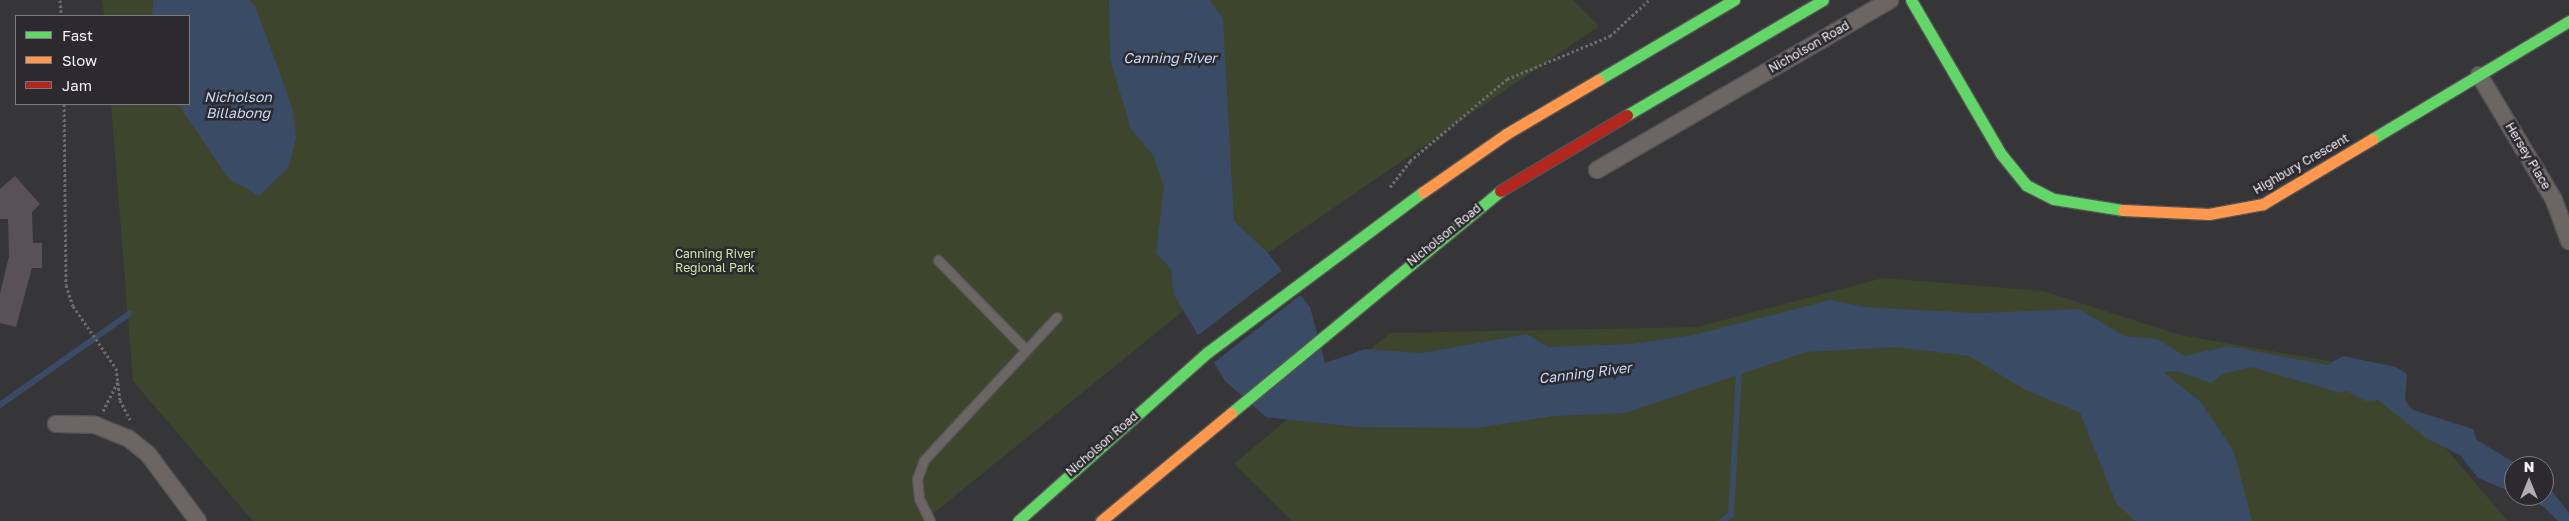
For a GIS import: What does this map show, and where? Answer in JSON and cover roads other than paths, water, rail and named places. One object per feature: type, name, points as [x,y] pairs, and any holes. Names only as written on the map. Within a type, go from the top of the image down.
[{"type":"main road","name":"Nicholson Road","points":[[1018,521],[1156,396],[1366,231],[1506,134],[1734,0]]},
{"type":"main road","name":"Nicholson Road","points":[[1100,521],[1372,294],[1509,184],[1823,0]]},
{"type":"main road","name":"Highbury Crescent","points":[[1911,0],[2001,154],[2026,185],[2054,199],[2085,206],[2147,214],[2209,214],[2263,204],[2569,21]]},
{"type":"street","name":"Nicholson Road","points":[[1597,170],[1890,0]]},
{"type":"street","name":"Hersey Place","points":[[2479,74],[2554,200],[2569,240]]},
{"type":"street","points":[[56,424],[96,425],[128,438],[148,454],[198,521]]},
{"type":"lane","points":[[938,260],[1026,350]]},
{"type":"lane","points":[[930,521],[919,498],[917,479],[924,460],[1057,318]]},
{"type":"water","name":"Nicholson Billabong","points":[[153,0],[250,0],[256,8],[293,110],[296,138],[289,167],[259,196],[229,179],[179,105],[190,105],[190,15],[152,15]]},
{"type":"water","name":"Canning River","points":[[1109,0],[1210,0],[1223,19],[1234,221],[1267,252],[1310,307],[1325,363],[1365,349],[1422,353],[1527,334],[1548,347],[1632,344],[1693,335],[1831,300],[1864,307],[1976,313],[2079,309],[2124,336],[2157,339],[2185,356],[2228,346],[2327,365],[2343,356],[2396,367],[2407,374],[2405,400],[2413,410],[2473,429],[2477,440],[2504,456],[2504,489],[2478,478],[2460,455],[2426,438],[2378,400],[2365,401],[2347,391],[2340,393],[2252,367],[2223,374],[2211,383],[2177,371],[2163,372],[2201,402],[2234,452],[2252,521],[2135,521],[2116,503],[2080,413],[2024,389],[1969,356],[1895,347],[1806,352],[1625,413],[1553,416],[1478,428],[1356,427],[1266,417],[1225,381],[1174,295],[1171,269],[1156,253],[1164,187],[1153,155],[1131,129],[1110,59]]},
{"type":"water","points":[[2554,494],[2569,513],[2569,521],[2558,521],[2542,506],[2554,506]]},
{"type":"waterway","points":[[0,405],[129,314]]},
{"type":"waterway","points":[[1722,521],[1731,515],[1739,371]]},
{"type":"park label","name":"Canning River Regional Park","points":[[715,261]]}]
